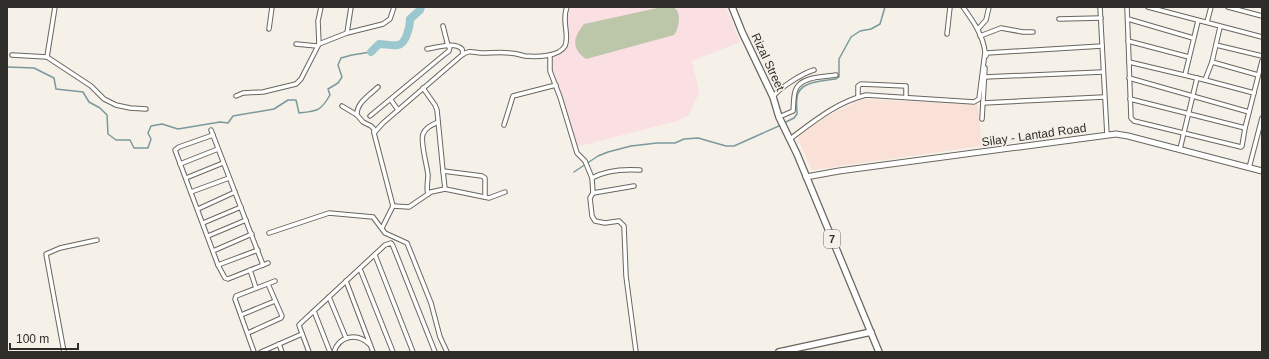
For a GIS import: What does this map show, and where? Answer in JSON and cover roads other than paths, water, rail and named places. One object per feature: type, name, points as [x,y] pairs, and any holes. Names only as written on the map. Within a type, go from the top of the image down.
[{"type":"main road","name":"Rizal Street","points":[[732,7],[742,32],[773,97],[780,118],[790,139]]},
{"type":"main road","name":"7","points":[[790,139],[879,352]]},
{"type":"main road","points":[[779,352],[871,332]]},
{"type":"street","points":[[47,56],[54,7]]},
{"type":"street","points":[[269,29],[272,7]]},
{"type":"street","points":[[236,96],[243,93],[263,92],[296,84],[301,79],[318,45],[318,21],[321,7]]},
{"type":"street","points":[[347,33],[350,7]]},
{"type":"street","points":[[296,44],[318,45],[347,33],[383,24],[390,19],[394,7]]},
{"type":"street","points":[[374,133],[383,123],[463,54],[470,51],[482,53],[512,53],[529,56],[550,56],[564,47],[567,38],[564,17],[568,7]]},
{"type":"street","points":[[947,34],[950,7]]},
{"type":"street","points":[[790,139],[820,116],[851,99],[866,95],[974,102],[978,101],[985,52],[978,29],[963,7]]},
{"type":"street","points":[[978,29],[986,20],[989,7]]},
{"type":"street","points":[[1100,7],[1107,135]]},
{"type":"street","points":[[1127,7],[1131,118],[1134,121],[1239,148],[1242,146],[1245,128],[1262,61]]},
{"type":"street","points":[[1148,7],[1262,37]]},
{"type":"street","points":[[1207,22],[1211,7]]},
{"type":"street","points":[[1228,7],[1262,16]]},
{"type":"street","points":[[1059,19],[1101,18]]},
{"type":"street","points":[[1128,19],[1193,38]]},
{"type":"street","points":[[1185,75],[1198,21]]},
{"type":"street","points":[[370,116],[449,51],[444,26]]},
{"type":"street","points":[[1205,80],[1212,62],[1220,27]]},
{"type":"street","points":[[980,36],[1001,28],[1022,32],[1033,32]]},
{"type":"street","points":[[1128,41],[1189,57]]},
{"type":"street","points":[[1216,45],[1262,56]]},
{"type":"street","points":[[427,49],[449,46],[460,47],[463,54]]},
{"type":"street","points":[[982,119],[987,53],[1102,46]]},
{"type":"street","points":[[12,55],[47,56],[90,86],[104,100],[116,105],[146,109]]},
{"type":"street","points":[[550,56],[550,71],[556,85],[577,153],[585,161],[592,178],[593,193],[590,198],[592,216],[595,221],[605,223],[619,221],[624,226],[626,276],[636,352]]},
{"type":"street","points":[[1129,62],[1254,93]]},
{"type":"street","points":[[1212,62],[1258,74]]},
{"type":"street","points":[[773,97],[776,92],[797,78],[814,70]]},
{"type":"street","points":[[985,77],[1103,72]]},
{"type":"street","points":[[780,118],[793,111],[795,90],[799,84],[810,79],[836,75]]},
{"type":"street","points":[[1130,78],[1249,112]]},
{"type":"street","points":[[1180,149],[1197,78]]},
{"type":"street","points":[[858,97],[858,86],[861,84],[906,86],[906,97]]},
{"type":"street","points":[[504,125],[513,96],[556,85]]},
{"type":"street","points":[[356,115],[358,106],[378,87]]},
{"type":"street","points":[[423,88],[437,110],[445,189]]},
{"type":"street","points":[[983,103],[1104,97]]},
{"type":"street","points":[[1130,99],[1245,128]]},
{"type":"street","points":[[391,100],[398,110]]},
{"type":"street","points":[[342,106],[374,129],[393,206],[382,228]]},
{"type":"street","points":[[1249,168],[1262,118]]},
{"type":"street","points":[[428,194],[426,186],[428,176],[422,136],[426,129],[438,122]]},
{"type":"street","points":[[211,130],[263,265]]},
{"type":"street","points":[[213,135],[177,149],[176,152],[218,265],[224,278],[228,279],[268,263]]},
{"type":"street","name":"Silay - Lantad Road","points":[[806,177],[839,171],[1107,135],[1128,136],[1262,171]]},
{"type":"street","points":[[180,164],[218,149]]},
{"type":"street","points":[[186,178],[223,163]]},
{"type":"street","points":[[592,178],[599,174],[625,170],[640,170]]},
{"type":"street","points":[[443,171],[484,176],[485,197]]},
{"type":"street","points":[[192,192],[229,178]]},
{"type":"street","points":[[593,193],[634,186]]},
{"type":"street","points":[[393,206],[409,207],[428,194],[445,189],[485,197],[494,197],[505,192]]},
{"type":"street","points":[[198,209],[235,192]]},
{"type":"street","points":[[203,223],[240,207]]},
{"type":"street","points":[[269,233],[329,214],[371,216],[385,233],[407,243],[431,303],[440,337],[447,352]]},
{"type":"street","points":[[208,236],[246,220]]},
{"type":"street","points":[[213,251],[252,234]]},
{"type":"street","points":[[64,352],[46,254],[60,248],[97,240]]},
{"type":"street","points":[[309,352],[299,325],[387,243],[391,243],[435,352]]},
{"type":"street","points":[[218,265],[258,250]]},
{"type":"street","points":[[375,255],[413,352]]},
{"type":"street","points":[[360,269],[393,352]]},
{"type":"street","points":[[250,270],[256,288]]},
{"type":"street","points":[[254,352],[235,299],[236,296],[275,281]]},
{"type":"street","points":[[346,281],[372,351]]},
{"type":"street","points":[[248,333],[281,318],[282,316],[268,284]]},
{"type":"street","points":[[329,297],[346,338]]},
{"type":"street","points":[[241,315],[275,301]]},
{"type":"street","points":[[314,311],[330,352]]},
{"type":"street","points":[[261,352],[302,334]]},
{"type":"street","points":[[334,352],[337,345],[346,338],[355,337],[362,338],[372,351]]},
{"type":"street","points":[[279,344],[282,352]]},
{"type":"waterway","points":[[371,52],[379,44],[401,44],[407,34],[410,19],[420,10],[421,7]]},
{"type":"waterway","points":[[784,123],[794,118],[797,114],[798,92],[802,88],[818,81],[836,79],[839,77],[839,59],[851,37],[860,31],[871,29],[880,24],[885,7]]},
{"type":"waterway","points":[[7,67],[34,68],[54,78],[56,89],[83,92],[89,102],[100,108],[107,115],[108,134],[116,140],[130,140],[134,148],[148,148],[151,139],[148,133],[151,126],[162,124],[178,129],[220,122],[228,123],[233,116],[274,109],[288,100],[296,100],[299,113],[314,111],[324,104],[330,95],[328,89],[338,83],[342,77],[338,65],[341,58],[371,52]]},
{"type":"waterway","points":[[574,172],[598,156],[631,146],[657,143],[675,143],[684,139],[698,138],[726,146],[734,146],[781,125]]}]
